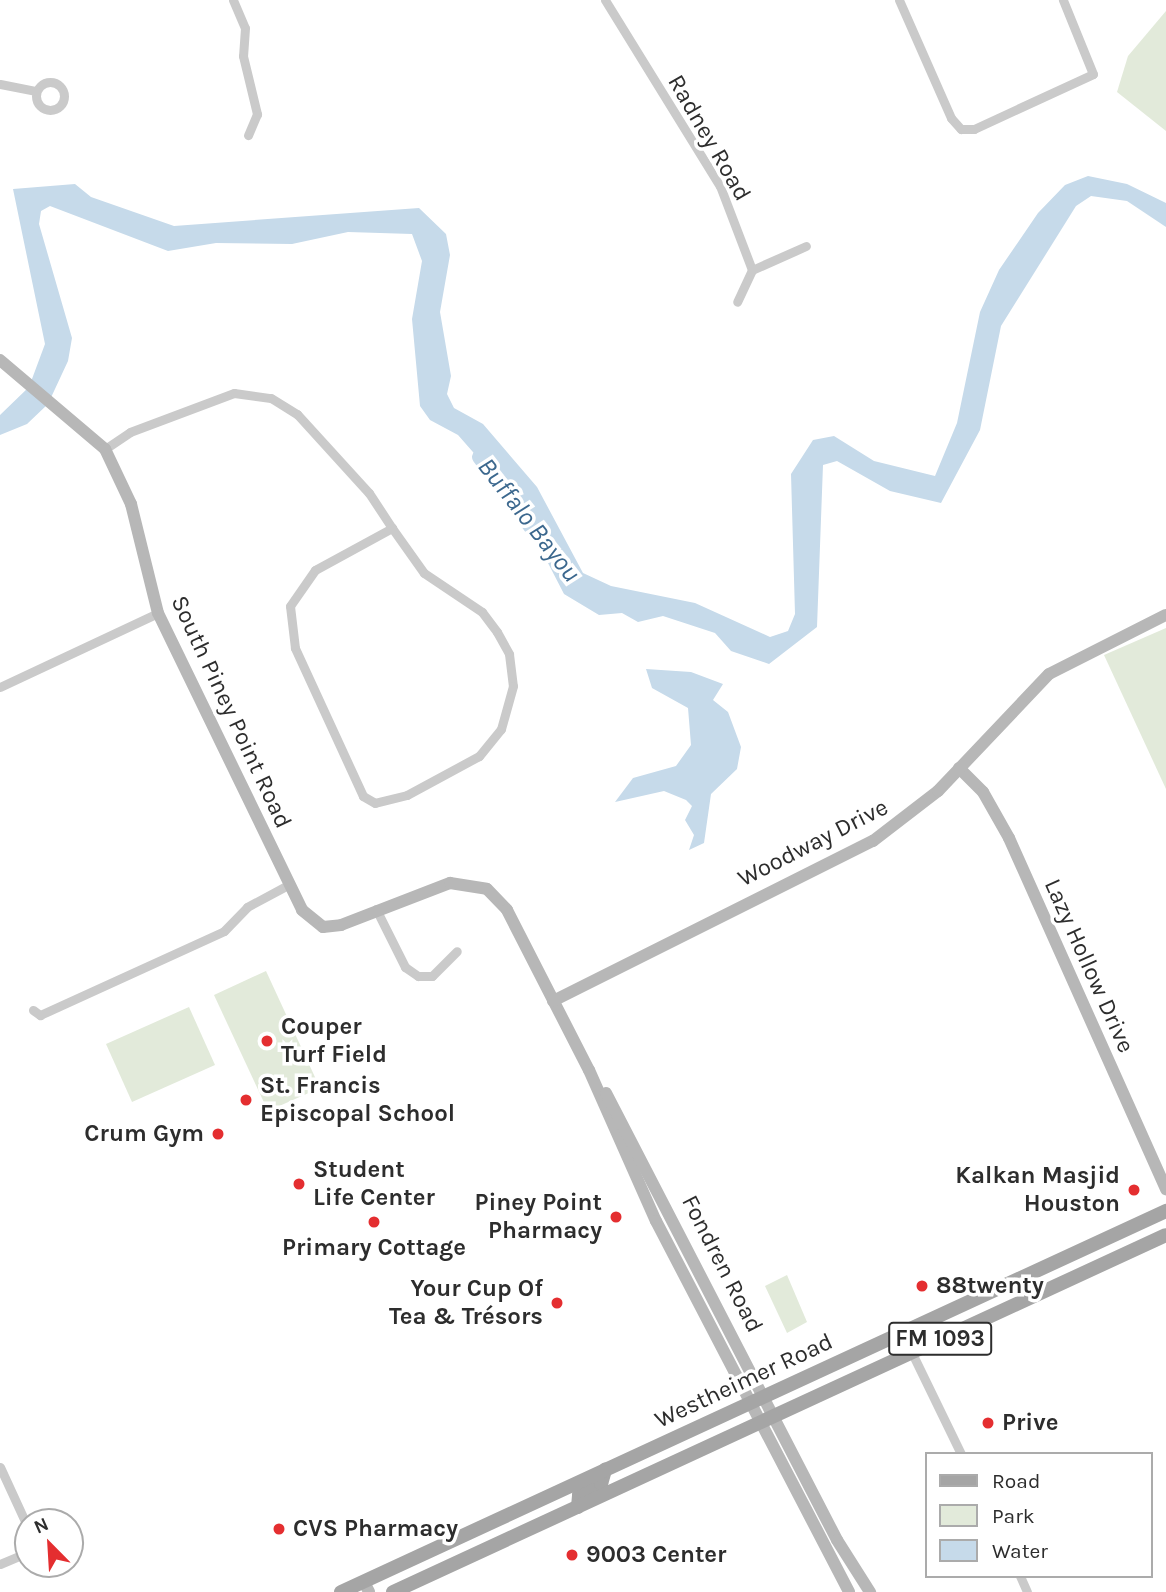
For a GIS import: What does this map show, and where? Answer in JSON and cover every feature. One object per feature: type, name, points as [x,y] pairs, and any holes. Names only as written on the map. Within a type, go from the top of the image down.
[{"type":"main road","name":"Westheimer Road","points":[[341,1592],[366,1587],[536,1502],[1166,1211]]},
{"type":"main road","name":"Westheimer Road","points":[[393,1592],[1166,1235]]},
{"type":"main road","points":[[578,1507],[579,1495],[601,1484],[605,1470]]},
{"type":"main road","points":[[493,1546],[495,1531],[536,1502]]},
{"type":"street","points":[[233,0],[245,28],[243,56],[257,114],[248,135]]},
{"type":"street","name":"Radney Road","points":[[605,0],[720,186],[752,270]]},
{"type":"street","points":[[899,0],[961,129],[1020,110],[1093,74],[1063,0]]},
{"type":"street","points":[[0,84],[36,91]]},
{"type":"street","points":[[737,302],[752,270],[806,246]]},
{"type":"street","name":"South Piney Point Road","points":[[2,362],[105,449],[131,504],[159,612],[302,910],[323,928],[440,884],[465,884]]},
{"type":"street","points":[[105,449],[130,432],[234,393],[271,398],[298,414],[369,493],[424,573],[490,622],[509,654],[513,686],[501,729],[479,756],[407,796],[375,803],[363,796],[295,648],[290,606],[315,570],[391,528]]},
{"type":"street","points":[[0,687],[159,612]]},
{"type":"street","name":"Woodway Drive","points":[[553,1001],[873,841],[959,768],[1049,674],[1166,615]]},
{"type":"street","name":"Lazy Hollow Drive","points":[[959,768],[983,792],[1009,838],[1166,1189]]},
{"type":"street","name":"Fondren Road","points":[[465,884],[487,889],[502,903],[589,1070],[656,1220],[849,1592]]},
{"type":"street","points":[[33,1010],[40,1015],[224,931],[247,907],[288,885]]},
{"type":"street","points":[[376,909],[405,967],[418,976],[432,976],[457,951]]},
{"type":"street","name":"Fondren Road","points":[[589,1070],[630,1130],[773,1415],[870,1592]]},
{"type":"street","points":[[911,1352],[960,1452]]},
{"type":"street","points":[[0,1467],[19,1508]]},
{"type":"green space","points":[[1166,11],[1166,131],[1117,92],[1128,56]]},
{"type":"green space","points":[[1166,628],[1166,789],[1104,655]]},
{"type":"green space","name":"Couper Turf Field","points":[[266,971],[320,1088],[268,1111],[214,995]]},
{"type":"green space","points":[[189,1007],[215,1065],[132,1102],[106,1044]]},
{"type":"green space","points":[[787,1275],[807,1322],[787,1333],[765,1286]]},
{"type":"water","points":[[1088,176],[1127,184],[1166,203],[1166,227],[1127,201],[1091,196],[1076,206],[1001,326],[980,430],[941,503],[890,491],[837,461],[823,465],[817,627],[769,664],[731,651],[715,633],[663,616],[638,622],[622,613],[599,615],[564,594],[516,501],[458,435],[430,420],[420,406],[412,319],[422,261],[412,234],[348,232],[292,244],[216,243],[168,251],[50,206],[41,211],[39,224],[72,338],[68,361],[48,404],[27,424],[0,435],[0,415],[29,387],[45,344],[13,189],[75,184],[91,197],[174,226],[419,208],[446,234],[450,255],[440,312],[451,376],[447,394],[454,408],[483,424],[537,487],[583,573],[611,586],[695,603],[770,637],[788,631],[795,614],[791,474],[813,440],[834,436],[874,461],[935,476],[957,423],[980,312],[999,270],[1038,213],[1065,185]]},
{"type":"water","points":[[646,669],[691,672],[723,684],[713,700],[728,712],[741,747],[737,769],[711,794],[704,843],[689,850],[694,835],[685,820],[692,806],[686,800],[664,791],[615,802],[633,778],[676,766],[691,745],[688,708],[652,688]]},
{"type":"waterway","name":"Buffalo Bayou","points":[[479,457],[537,536]]},
{"type":"place","name":"Couper Turf Field","points":[[267,1041]]},
{"type":"place","name":"St. Francis Episcopal School","points":[[246,1100]]},
{"type":"place","name":"Crum Gym","points":[[218,1134]]},
{"type":"place","name":"Student Life Center","points":[[299,1184]]},
{"type":"place","name":"Kalkan Masjid Houston","points":[[1134,1190]]},
{"type":"place","name":"Piney Point Pharmacy","points":[[616,1217]]},
{"type":"place","name":"Primary Cottage","points":[[374,1222]]},
{"type":"place","name":"88twenty","points":[[922,1286]]},
{"type":"place","name":"Your Cup Of Tea & Trésors","points":[[557,1303]]},
{"type":"place","name":"Prive","points":[[988,1423]]},
{"type":"place","name":"CVS Pharmacy","points":[[279,1529]]},
{"type":"place","name":"9003 Center","points":[[572,1555]]}]
